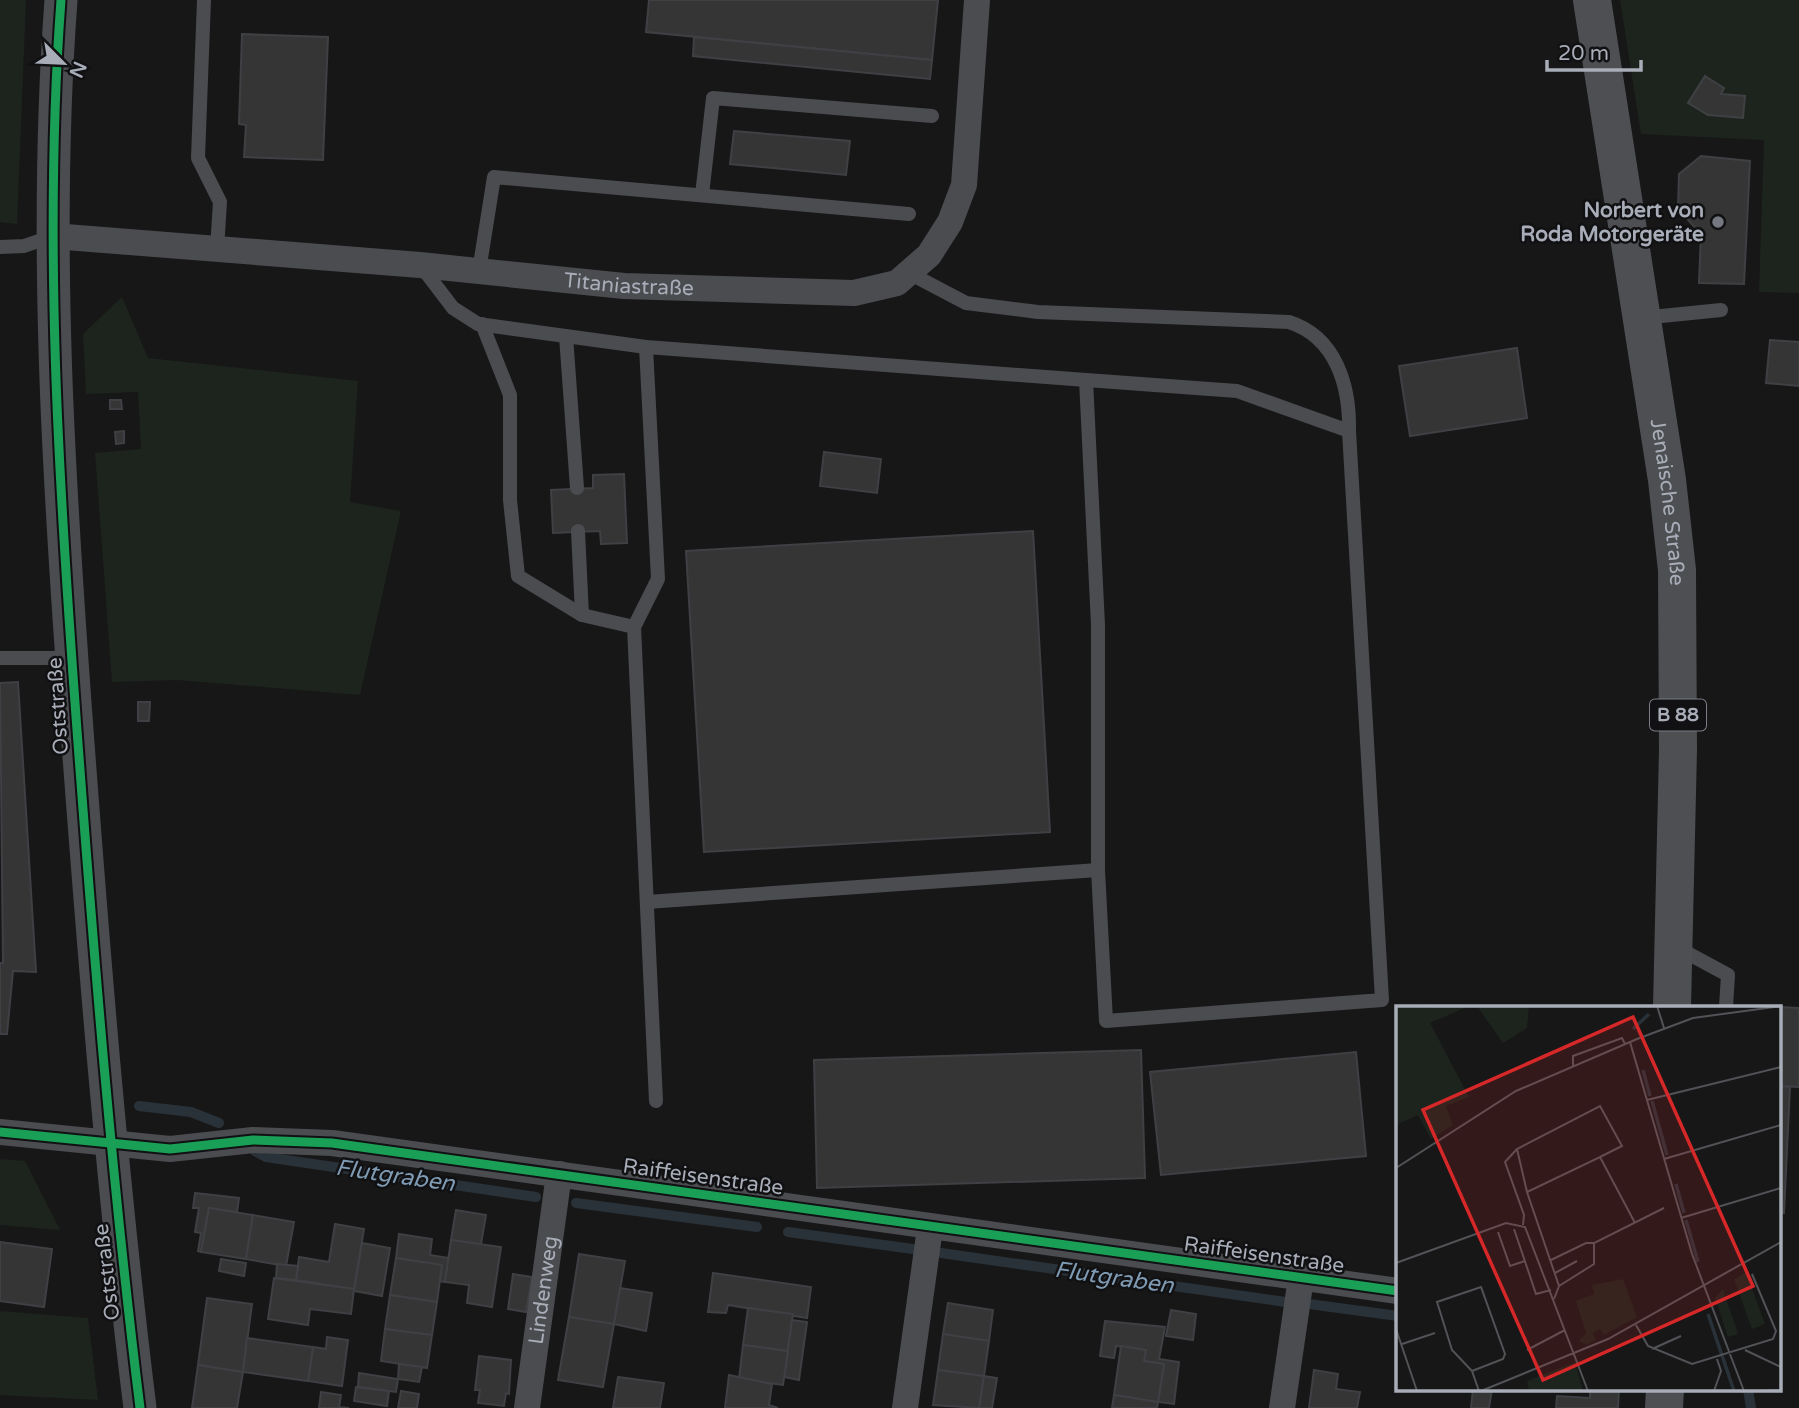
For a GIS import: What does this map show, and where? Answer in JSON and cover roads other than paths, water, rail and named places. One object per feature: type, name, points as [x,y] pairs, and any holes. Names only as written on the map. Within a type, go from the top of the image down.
[{"type":"main road","name":"Jenaische Straße","points":[[1592,0],[1667,480],[1677,570],[1678,750],[1672,1006]]},
{"type":"main road","points":[[1664,1408],[1665,1390]]},
{"type":"street","name":"Oststraße","points":[[61,0],[52,236],[72,658],[110,1143],[140,1408]]},
{"type":"street","name":"Titaniastraße","points":[[52,236],[420,265],[624,286],[854,293],[897,283],[929,255],[950,222],[964,185],[977,0]]},
{"type":"street","name":"Raiffeisenstraße","points":[[0,1132],[170,1149],[253,1140],[332,1143],[1396,1291]]},
{"type":"street","name":"Lindenweg","points":[[527,1408],[559,1174]]},
{"type":"street","points":[[905,1408],[930,1228]]},
{"type":"street","points":[[1282,1408],[1301,1278]]},
{"type":"lane","points":[[204,0],[198,158],[220,202],[217,249]]},
{"type":"lane","points":[[702,195],[713,98],[932,116]]},
{"type":"lane","points":[[479,271],[494,177],[909,214]]},
{"type":"lane","points":[[0,247],[24,246],[52,236]]},
{"type":"lane","points":[[420,265],[453,308],[482,324],[646,347],[1237,391],[1349,431]]},
{"type":"lane","points":[[909,273],[966,303],[1038,312],[1289,322],[1306,327],[1335,357],[1350,404],[1349,431],[1382,1000],[1106,1021],[1098,870],[1098,625],[1086,380]]},
{"type":"lane","points":[[1641,318],[1721,310]]},
{"type":"lane","points":[[482,324],[510,395],[510,500],[518,576],[582,615],[634,627]]},
{"type":"lane","points":[[566,336],[577,488]]},
{"type":"lane","points":[[646,347],[658,579],[634,627],[656,1101]]},
{"type":"lane","points":[[578,531],[582,615]]},
{"type":"lane","points":[[0,658],[72,658]]},
{"type":"lane","points":[[647,902],[1098,870]]},
{"type":"lane","points":[[1674,945],[1728,975],[1726,1006]]},
{"type":"waterway","name":"Flutgraben","points":[[139,1106],[191,1112],[219,1123]]},
{"type":"waterway","name":"Flutgraben","points":[[255,1151],[266,1157],[536,1197]]},
{"type":"waterway","name":"Flutgraben","points":[[576,1203],[757,1227]]},
{"type":"waterway","name":"Flutgraben","points":[[788,1232],[913,1249]]},
{"type":"waterway","name":"Flutgraben","points":[[941,1253],[1286,1302]]},
{"type":"waterway","name":"Flutgraben","points":[[1309,1304],[1396,1316]]},
{"type":"waterway","name":"Flutgraben","points":[[1748,1390],[1751,1408]]},
{"type":"place","name":"Norbert von Roda Motorgeräte","points":[[1718,222]]}]
